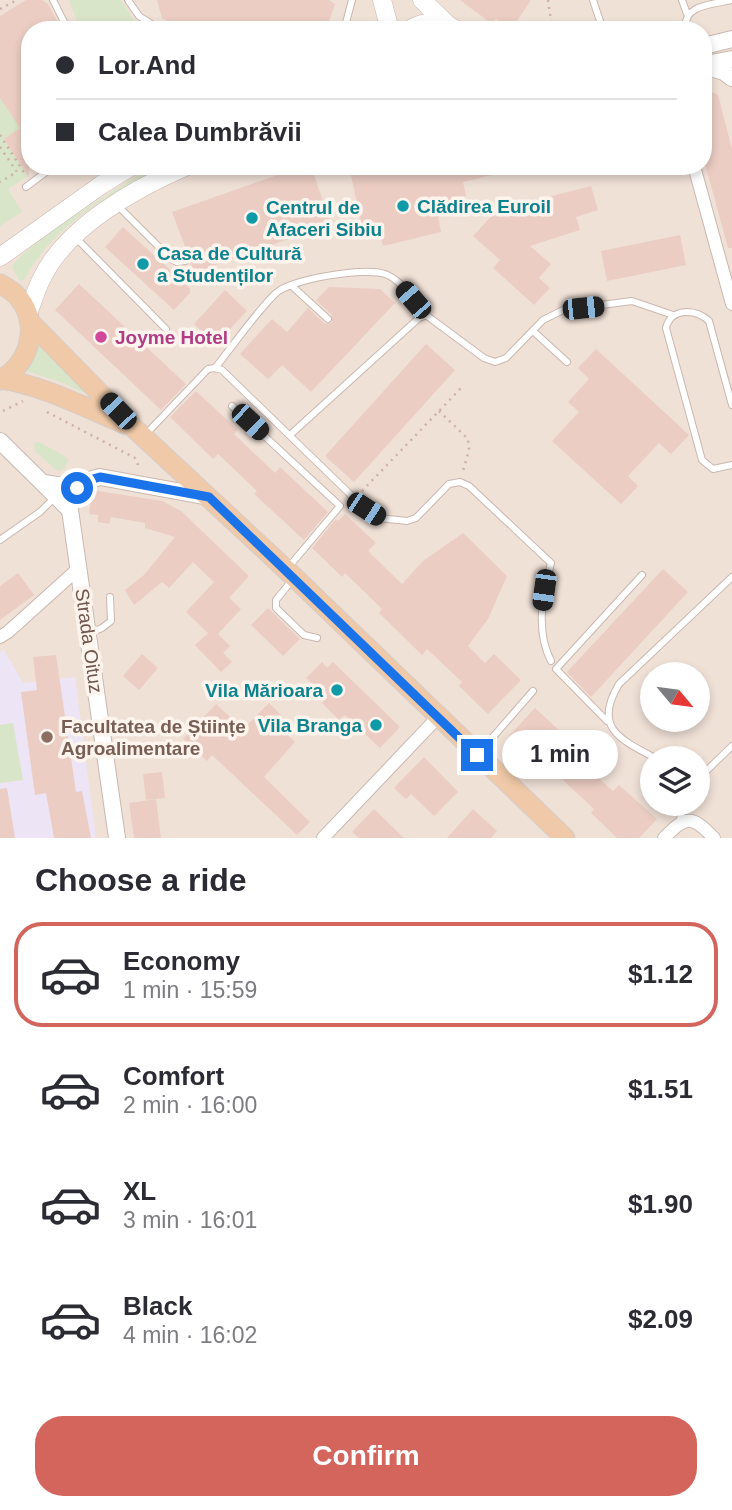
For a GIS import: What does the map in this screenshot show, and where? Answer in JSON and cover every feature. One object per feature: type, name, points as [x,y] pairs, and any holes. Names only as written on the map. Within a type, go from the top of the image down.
[{"type":"main road","points":[[382,0],[388,21]]},
{"type":"main road","points":[[422,0],[445,21]]},
{"type":"main road","points":[[0,257],[117,175]]},
{"type":"main road","points":[[1,379],[17,368],[23,360],[30,342],[29,318],[43,276],[74,237],[116,204],[170,175]]},
{"type":"main road","points":[[0,284],[19,297],[29,318],[139,433],[565,838]]},
{"type":"main road","points":[[1,379],[52,392],[139,433]]},
{"type":"street","points":[[712,45],[732,40]]},
{"type":"street","points":[[712,47],[732,47]]},
{"type":"street","points":[[712,63],[732,59]]},
{"type":"street","points":[[712,68],[732,78]]},
{"type":"street","points":[[696,175],[732,304]]},
{"type":"street","points":[[1,441],[71,510]]},
{"type":"street","points":[[44,483],[77,488],[86,481],[100,477],[209,497]]},
{"type":"street","name":"Strada Oituz","points":[[77,488],[71,500],[71,510],[117,838]]},
{"type":"street","points":[[0,637],[79,568]]},
{"type":"street","points":[[323,838],[438,717]]},
{"type":"street","points":[[664,838],[679,822],[693,821],[711,835]]},
{"type":"lane","points":[[53,0],[64,21]]},
{"type":"lane","points":[[128,0],[139,16],[146,21]]},
{"type":"lane","points":[[346,21],[352,0]]},
{"type":"lane","points":[[593,0],[600,21]]},
{"type":"lane","points":[[682,0],[687,14],[685,21]]},
{"type":"lane","points":[[687,14],[732,0]]},
{"type":"lane","points":[[28,185],[42,175]]},
{"type":"lane","points":[[116,204],[171,259],[177,262],[185,261]]},
{"type":"lane","points":[[74,237],[166,329]]},
{"type":"lane","points":[[215,368],[278,292],[292,286],[355,271],[387,275],[400,285],[426,315],[484,358],[495,362],[506,358],[543,320],[563,310],[632,301],[673,315],[692,312],[701,314],[709,321],[732,405]]},
{"type":"lane","points":[[292,286],[328,319]]},
{"type":"lane","points":[[290,435],[419,318],[426,315]]},
{"type":"lane","points":[[673,315],[668,319],[666,328],[702,460],[713,469],[732,465]]},
{"type":"lane","points":[[533,331],[567,362]]},
{"type":"lane","points":[[139,433],[208,369],[215,368],[222,370],[355,499],[379,518],[407,521],[416,518],[449,484],[460,482],[469,486],[551,563],[541,611],[546,652],[551,661]]},
{"type":"lane","points":[[232,406],[340,506],[290,574],[276,600],[276,608],[304,635],[317,638]]},
{"type":"lane","points":[[0,540],[40,512],[56,496]]},
{"type":"lane","points":[[640,750],[622,741],[609,723],[556,669],[642,575]]},
{"type":"lane","points":[[609,723],[608,704],[619,684],[732,577]]},
{"type":"lane","points":[[88,634],[111,621],[110,597]]},
{"type":"lane","points":[[477,755],[533,691]]},
{"type":"lane","points":[[710,767],[732,746]]},
{"type":"lane","points":[[679,822],[681,816]]},
{"type":"path","points":[[0,9],[17,0]]},
{"type":"path","points":[[548,0],[551,21]]},
{"type":"path","points":[[0,135],[21,172]]},
{"type":"path","points":[[0,147],[17,172],[0,182]]},
{"type":"path","points":[[22,175],[28,185]]},
{"type":"path","points":[[355,499],[464,386]]},
{"type":"path","points":[[3,411],[26,400]]},
{"type":"path","points":[[38,407],[135,458],[147,485]]},
{"type":"path","points":[[439,411],[468,439],[469,450],[460,482]]},
{"type":"shaded area","points":[[0,0],[732,0],[732,838],[0,838]]},
{"type":"shaded area","points":[[4,650],[23,683],[75,677],[96,838],[0,838],[0,652]]},
{"type":"green space","points":[[69,0],[121,0],[134,21],[77,21]]},
{"type":"green space","points":[[0,98],[20,128],[4,139],[21,165],[21,175],[28,176],[8,189],[22,212],[0,226]]},
{"type":"green space","points":[[140,175],[146,175],[102,200],[66,227],[36,260],[24,280],[19,280],[12,267],[20,257],[123,185]]},
{"type":"green space","points":[[37,345],[91,393],[89,395],[24,370]]},
{"type":"green space","points":[[39,442],[65,456],[68,460],[65,468],[59,471],[55,469],[35,451],[34,443]]},
{"type":"green space","points":[[13,723],[23,780],[0,783],[0,725]]},
{"type":"building","points":[[26,0],[42,0],[48,4],[57,21],[21,21],[21,166],[4,139],[20,128],[0,98],[0,16]]},
{"type":"building","points":[[157,0],[329,0],[335,4],[329,21],[167,21],[162,18]]},
{"type":"building","points":[[460,0],[531,0],[517,21],[488,21]]},
{"type":"building","points":[[712,92],[718,95],[732,149],[732,248],[728,248],[708,175],[712,175]]},
{"type":"building","name":"Centrul de Afaceri Sibiu","points":[[277,175],[314,175],[331,224],[193,273],[172,212]]},
{"type":"building","name":"Clădirea Euroil","points":[[351,175],[492,175],[463,182],[466,196],[448,201],[451,213],[438,217],[441,232],[383,246],[381,237],[374,238],[362,226]]},
{"type":"building","points":[[591,186],[598,210],[576,217],[580,230],[530,246],[551,264],[539,278],[550,288],[534,305],[493,268],[500,260],[473,236],[497,210]]},
{"type":"building","name":"Casa de Cultură a Studenților","points":[[123,227],[190,288],[190,293],[174,310],[105,247]]},
{"type":"building","points":[[680,235],[686,265],[607,281],[601,251]]},
{"type":"building","name":"Joyme Hotel","points":[[79,284],[186,384],[161,410],[55,310]]},
{"type":"building","points":[[329,287],[380,289],[395,303],[311,392],[282,365],[268,379],[240,354],[272,319],[287,332],[308,308],[325,324],[332,323],[332,315],[316,300]]},
{"type":"building","points":[[225,290],[247,311],[216,344],[194,324]]},
{"type":"building","points":[[426,344],[455,370],[354,482],[325,456]]},
{"type":"building","points":[[596,349],[689,435],[671,454],[659,443],[628,476],[638,486],[621,504],[552,441],[579,412],[568,402],[589,379],[578,368]]},
{"type":"building","points":[[196,391],[238,430],[234,434],[275,473],[280,467],[328,512],[304,540],[254,494],[257,491],[218,454],[213,459],[170,417]]},
{"type":"building","points":[[92,490],[162,501],[181,511],[249,576],[229,598],[241,609],[218,634],[230,646],[223,653],[232,662],[221,672],[195,645],[208,633],[186,612],[214,582],[193,562],[169,588],[162,582],[134,605],[125,590],[144,575],[175,537],[145,528],[145,523],[111,517],[109,524],[98,522],[98,515],[89,514]]},
{"type":"building","points":[[345,514],[376,543],[368,551],[402,584],[423,561],[463,533],[507,576],[488,619],[468,646],[485,663],[494,654],[521,680],[488,714],[459,686],[462,682],[427,649],[422,655],[379,613],[382,609],[345,573],[342,577],[312,548],[336,519],[338,521]]},
{"type":"building","points":[[663,569],[688,592],[591,697],[567,672]]},
{"type":"building","points":[[18,573],[34,595],[0,620],[0,586]]},
{"type":"building","points":[[268,608],[300,639],[283,656],[251,625]]},
{"type":"building","points":[[142,654],[158,668],[139,690],[123,676]]},
{"type":"building","name":"Facultatea de Științe Agroalimentare","points":[[56,655],[76,792],[82,791],[91,838],[54,838],[46,793],[35,795],[21,692],[37,690],[33,657]]},
{"type":"building","points":[[322,662],[327,668],[333,662],[400,727],[380,748],[345,715],[339,720],[322,703],[327,698],[306,678]]},
{"type":"building","points":[[269,703],[284,718],[276,724],[295,742],[264,777],[310,822],[297,835],[212,755],[207,761],[183,739],[216,704],[243,729]]},
{"type":"building","points":[[535,708],[575,745],[569,751],[613,791],[619,785],[640,804],[640,816],[654,816],[657,819],[639,838],[617,838],[591,813],[594,809],[550,768],[548,772],[509,736]]},
{"type":"building","points":[[424,757],[458,792],[434,816],[411,794],[406,799],[394,788]]},
{"type":"building","points":[[162,772],[165,798],[146,800],[143,774]]},
{"type":"building","points":[[7,788],[15,838],[0,838],[0,789]]},
{"type":"building","points":[[156,799],[161,838],[134,838],[129,803]]},
{"type":"building","points":[[374,809],[404,838],[359,838],[352,832]]},
{"type":"building","points":[[473,809],[497,831],[491,838],[447,838]]},
{"type":"place","name":"Clădirea Euroil","points":[[403,206]]},
{"type":"place","name":"Centrul de Afaceri Sibiu","points":[[252,218]]},
{"type":"place","name":"Casa de Cultură a Studenților","points":[[143,264]]},
{"type":"place","name":"Joyme Hotel","points":[[101,337]]},
{"type":"place","name":"Vila Mărioara","points":[[337,690]]},
{"type":"place","name":"Vila Branga","points":[[376,725]]},
{"type":"place","name":"Facultatea de Științe Agroalimentare","points":[[47,737]]},
{"type":"route","points":[[77,488],[86,481],[100,477],[209,497],[477,755]]}]
